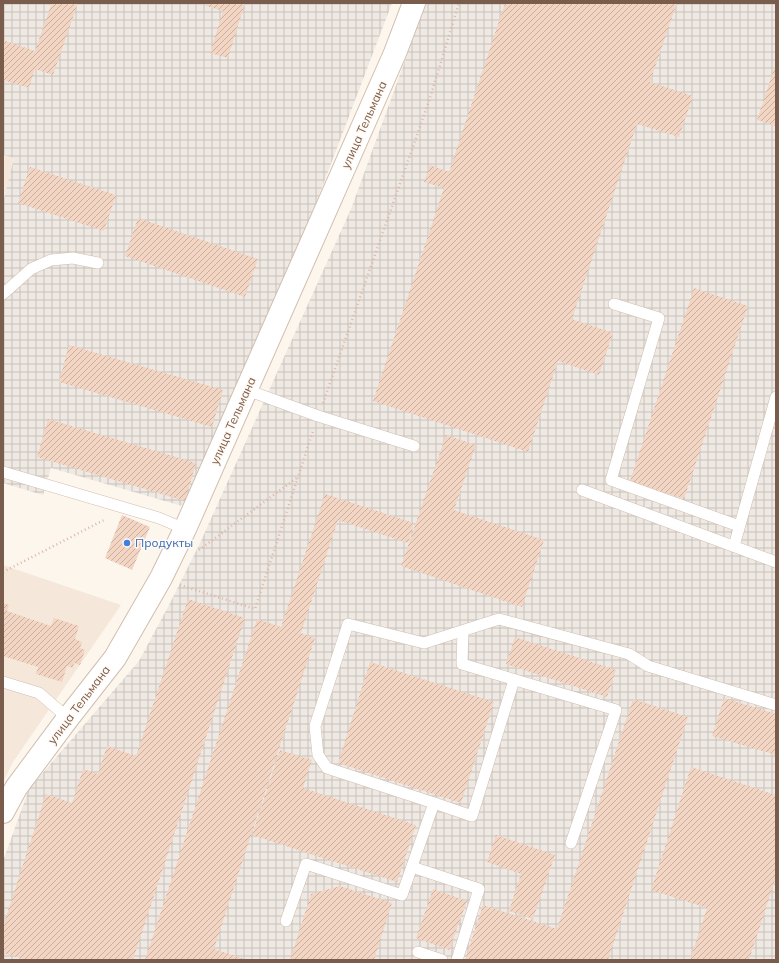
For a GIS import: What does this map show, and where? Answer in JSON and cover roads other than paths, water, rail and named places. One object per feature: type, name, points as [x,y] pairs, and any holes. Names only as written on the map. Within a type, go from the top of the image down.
[{"type":"street","name":"улица Тельмана","points":[[3,812],[16,788],[115,658],[161,578],[185,529],[247,390],[395,53],[414,3]]},
{"type":"lane","points":[[3,294],[32,270],[51,260],[73,258],[98,263]]},
{"type":"lane","points":[[614,304],[659,318],[611,480],[739,526]]},
{"type":"lane","points":[[247,390],[318,416],[414,446]]},
{"type":"lane","points":[[734,546],[776,397]]},
{"type":"lane","points":[[3,472],[159,518],[185,529]]},
{"type":"lane","points":[[582,490],[776,562]]},
{"type":"lane","points":[[514,680],[472,816],[327,768],[318,755],[315,726],[348,624],[424,643],[499,619],[628,654],[648,666],[776,705]]},
{"type":"lane","points":[[463,631],[462,664],[616,710],[571,843]]},
{"type":"lane","points":[[3,682],[39,693],[68,718]]},
{"type":"lane","points":[[286,921],[306,864],[402,895],[434,803]]},
{"type":"lane","points":[[412,868],[479,889],[457,960]]},
{"type":"lane","points":[[418,952],[442,960]]},
{"type":"place","name":"Продукты","points":[[127,543]]}]
